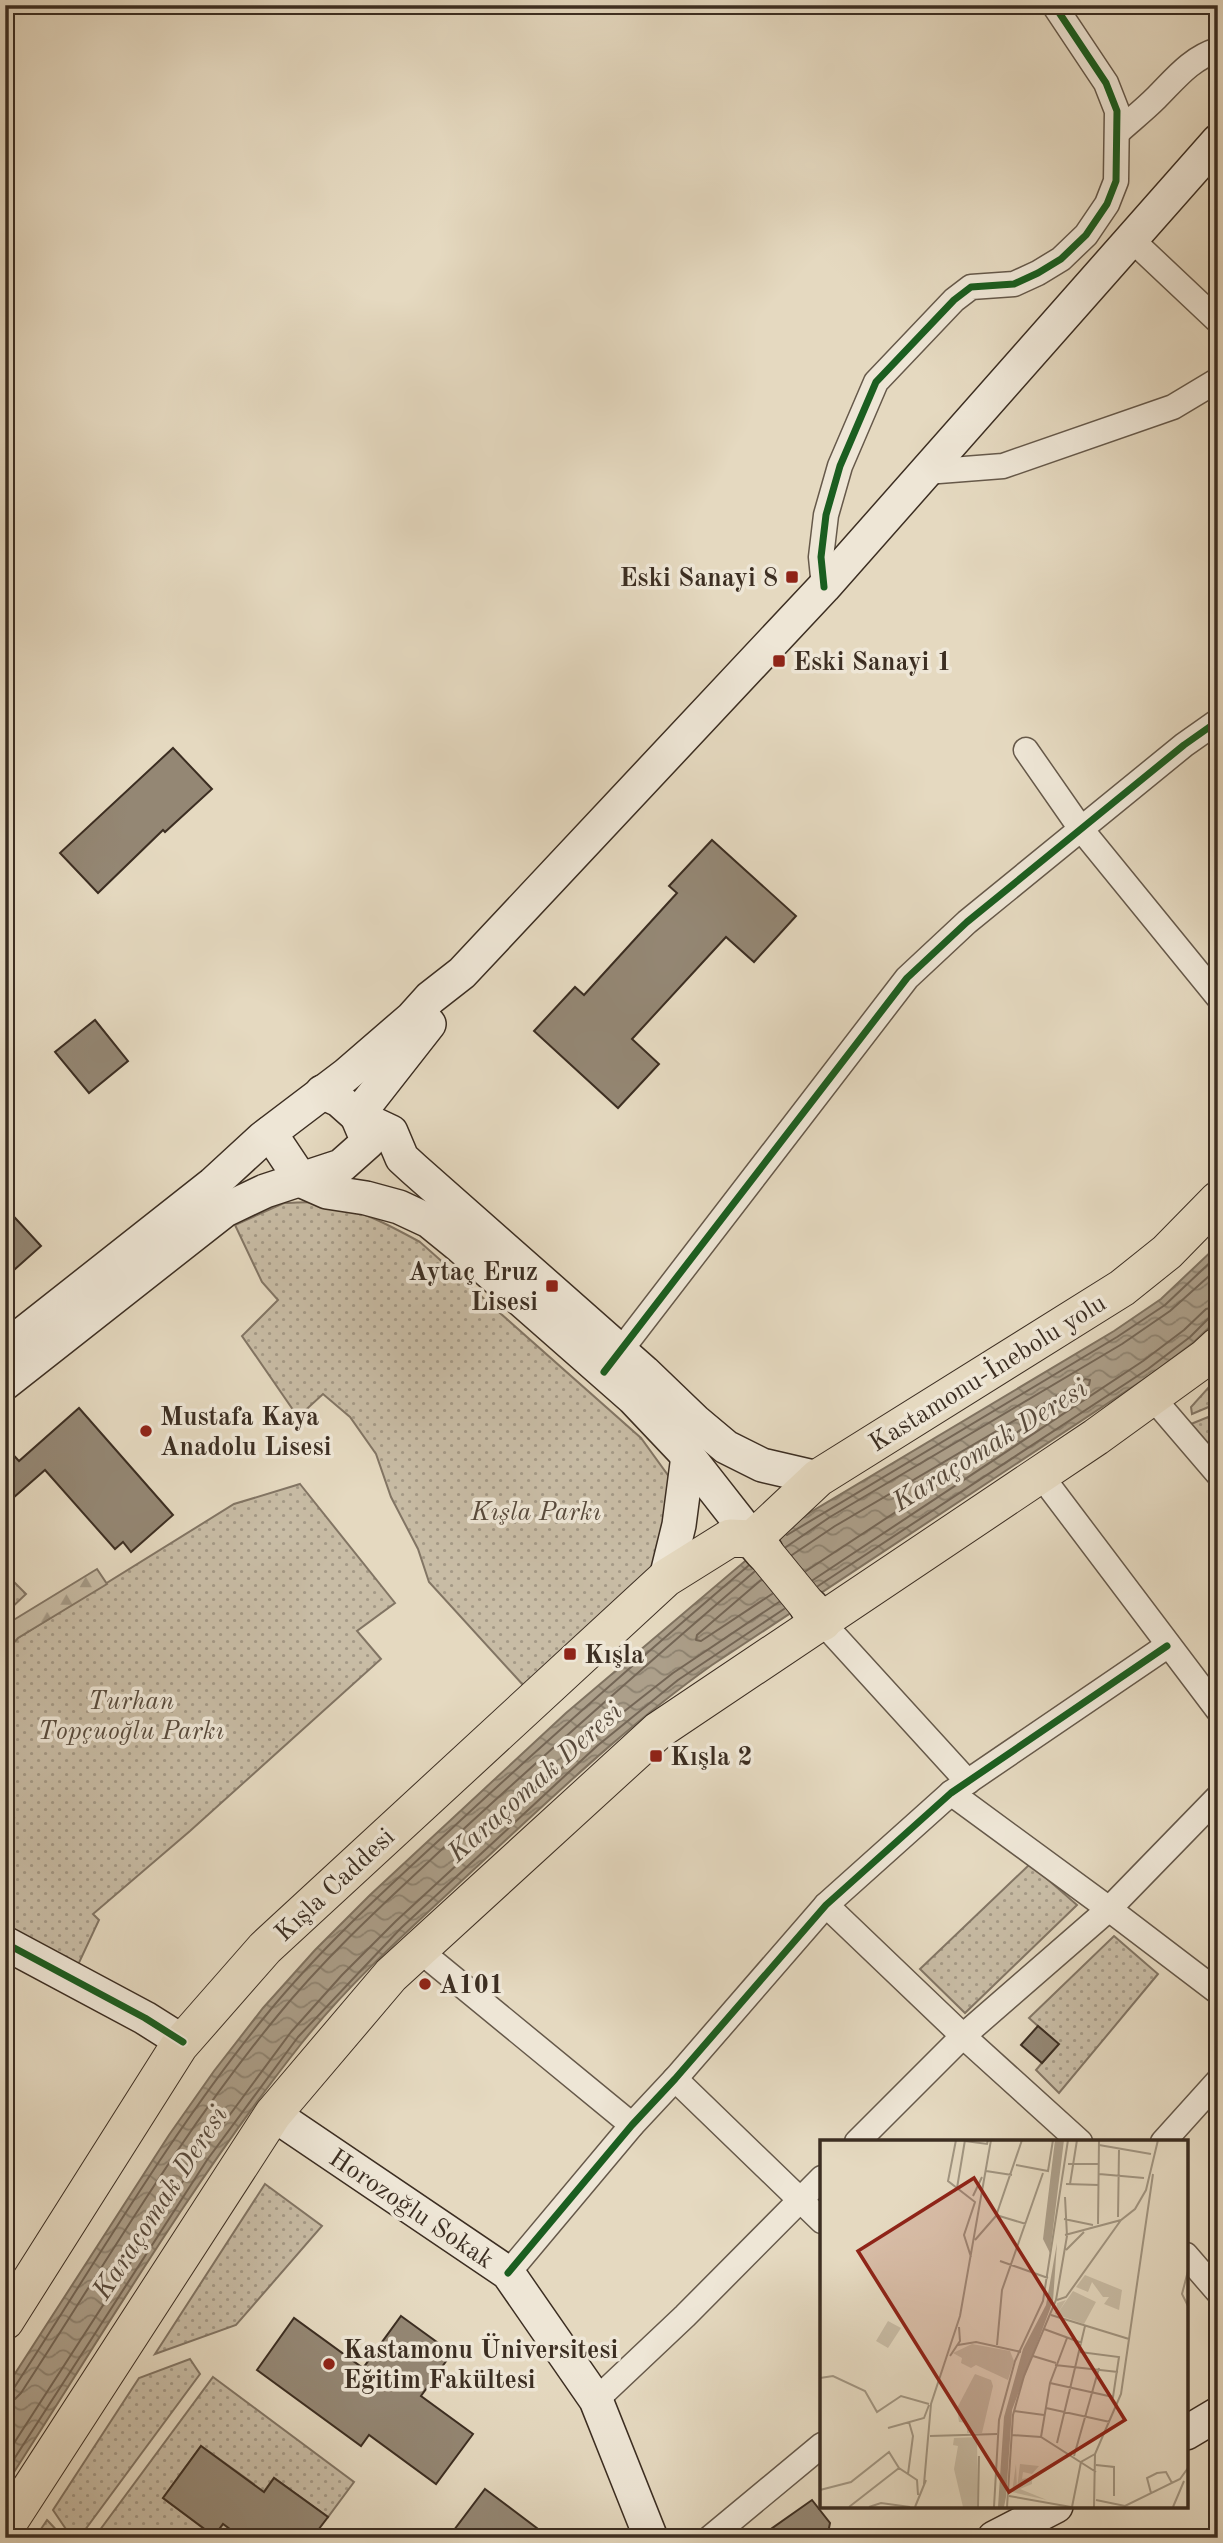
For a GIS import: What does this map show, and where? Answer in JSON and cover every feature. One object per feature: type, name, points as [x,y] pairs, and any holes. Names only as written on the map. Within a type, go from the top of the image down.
[{"type":"main road","points":[[5,1348],[213,1184],[270,1133],[346,1075],[412,1018],[430,998],[462,973],[824,587],[1218,141]]},
{"type":"main road","points":[[357,1116],[435,1016],[462,973]]},
{"type":"main road","points":[[322,1092],[339,1100],[357,1116],[391,1132],[402,1158],[612,1362],[633,1398],[688,1456],[815,1614]]},
{"type":"main road","points":[[5,1383],[225,1210],[265,1191],[341,1166],[368,1142],[357,1116]]},
{"type":"main road","points":[[270,1133],[302,1181],[327,1192],[399,1207],[429,1221],[726,1447],[762,1465],[817,1478]]},
{"type":"main road","name":"Kastamonu-İnebolu yolu","points":[[759,1546],[817,1478],[1122,1289],[1167,1252],[1218,1200]]},
{"type":"main road","points":[[5,2528],[273,2114],[391,1975],[659,1730],[815,1614],[1039,1473],[1152,1397],[1218,1346]]},
{"type":"main road","points":[[666,1578],[680,1525],[688,1456]]},
{"type":"main road","name":"Kışla Caddesi","points":[[5,2321],[183,2042],[265,1948],[666,1578],[730,1538],[759,1546]]},
{"type":"main road","points":[[5,1943],[122,2005],[183,2042]]},
{"type":"main road","name":"Horozoğlu Sokak","points":[[273,2114],[508,2273],[596,2400],[651,2538]]},
{"type":"main road","points":[[1188,2432],[1218,2414]]},
{"type":"main road","points":[[994,2538],[1052,2508]]},
{"type":"street","points":[[824,587],[821,556],[826,515],[840,466],[876,382],[954,300],[971,287],[1014,284],[1061,259],[1086,235],[1108,204],[1116,181],[1117,111],[1105,83],[1054,5]]},
{"type":"street","points":[[1118,132],[1180,72],[1198,58],[1218,50]]},
{"type":"street","points":[[1131,239],[1218,321]]},
{"type":"street","points":[[926,472],[1003,466],[1173,407],[1217,382]]},
{"type":"street","points":[[612,1362],[906,978],[967,922],[1184,745],[1218,721]]},
{"type":"street","points":[[1026,750],[1081,829],[1218,997]]},
{"type":"street","points":[[1152,1397],[1218,1474]]},
{"type":"street","points":[[1039,1473],[1167,1646],[1218,1710]]},
{"type":"street","points":[[815,1614],[959,1787],[1109,1909],[1218,1992]]},
{"type":"street","points":[[508,2273],[632,2125],[676,2080],[826,1905],[959,1787],[1167,1646]]},
{"type":"street","points":[[859,2140],[963,2036],[1109,1909],[1213,1813]]},
{"type":"street","points":[[826,1905],[963,2036],[1078,2140]]},
{"type":"street","points":[[419,1950],[632,2125]]},
{"type":"street","points":[[676,2080],[820,2219]]},
{"type":"street","points":[[1165,2140],[1218,2081]]},
{"type":"street","points":[[596,2400],[685,2316],[820,2180]]},
{"type":"street","points":[[1188,2257],[1218,2292]]},
{"type":"street","points":[[710,2538],[820,2447]]},
{"type":"green space","name":"Kışla Parkı","points":[[318,1202],[336,1205],[385,1224],[420,1242],[641,1438],[670,1478],[658,1567],[524,1686],[429,1582],[418,1549],[391,1497],[376,1454],[350,1417],[323,1394],[298,1417],[242,1336],[278,1300],[262,1282],[235,1225],[284,1203]]},
{"type":"green space","points":[[1218,1377],[1218,1403],[1192,1414],[1191,1407]]},
{"type":"green space","points":[[1218,1413],[1218,1455],[1191,1424]]},
{"type":"green space","name":"Turhan Topçuoğlu Parkı","points":[[300,1484],[395,1603],[357,1631],[381,1659],[190,1831],[93,1914],[99,1920],[77,1967],[5,1932],[5,1831],[14,1818],[5,1812],[5,1652],[18,1638],[234,1504]]},
{"type":"green space","points":[[97,1569],[107,1584],[18,1638],[5,1652],[7,1624]]},
{"type":"green space","points":[[5,1573],[26,1594],[5,1614]]},
{"type":"green space","points":[[1030,1864],[1077,1905],[965,2013],[920,1969]]},
{"type":"green space","points":[[1114,1936],[1158,1974],[1059,2093],[1036,2070],[1058,2044],[1029,2018]]},
{"type":"green space","points":[[265,2184],[322,2226],[236,2325],[155,2354]]},
{"type":"green space","points":[[190,2359],[200,2374],[79,2538],[72,2538],[53,2510],[139,2378]]},
{"type":"green space","points":[[213,2377],[354,2482],[328,2517],[274,2478],[257,2501],[254,2484],[201,2446],[163,2498],[214,2536],[228,2517],[247,2531],[242,2538],[94,2538]]},
{"type":"green space","points":[[47,2520],[64,2538],[35,2538]]},
{"type":"water","name":"Karaçomak Deresi","points":[[1218,1245],[1218,1319],[1194,1342],[1152,1374],[681,1688],[566,1785],[365,1972],[301,2044],[222,2151],[5,2486],[5,2389],[169,2135],[214,2071],[263,2008],[315,1950],[370,1895],[566,1713],[784,1528],[1114,1331],[1161,1299]]},
{"type":"building","points":[[173,748],[212,789],[165,832],[163,830],[98,893],[60,853]]},
{"type":"building","points":[[712,840],[796,916],[754,962],[726,937],[632,1039],[659,1064],[618,1108],[534,1031],[575,987],[584,995],[677,893],[669,886]]},
{"type":"building","points":[[95,1020],[128,1061],[89,1093],[55,1052]]},
{"type":"building","points":[[5,1207],[41,1246],[5,1278]]},
{"type":"building","points":[[79,1408],[173,1515],[131,1552],[123,1542],[115,1549],[45,1470],[5,1505],[5,1446],[19,1461]]},
{"type":"building","points":[[1038,2026],[1059,2044],[1042,2063],[1021,2045]]},
{"type":"building","points":[[401,2316],[452,2353],[421,2396],[473,2434],[436,2484],[369,2435],[361,2446],[257,2370],[294,2318],[363,2368]]},
{"type":"building","points":[[201,2446],[264,2492],[274,2478],[328,2517],[312,2538],[242,2538],[223,2524],[214,2536],[163,2498]]},
{"type":"building","points":[[485,2489],[550,2538],[448,2538]]},
{"type":"building","points":[[812,2500],[830,2523],[827,2538],[758,2538]]},
{"type":"cycle path","points":[[824,587],[821,557],[826,515],[840,466],[876,382],[954,300],[971,287],[1014,284],[1061,259],[1086,235],[1107,204],[1116,181],[1117,111],[1106,83],[1054,5]]},
{"type":"cycle path","points":[[604,1372],[907,978],[967,922],[1184,745],[1218,721]]},
{"type":"cycle path","points":[[508,2273],[632,2125],[826,1905],[951,1793],[1167,1646]]},
{"type":"cycle path","points":[[5,1943],[145,2018],[183,2042]]},
{"type":"place","name":"Eski Sanayi 8","points":[[792,577]]},
{"type":"place","name":"Eski Sanayi 1","points":[[779,661]]},
{"type":"place","name":"Aytaç Eruz Lisesi","points":[[552,1286]]},
{"type":"place","name":"Mustafa Kaya Anadolu Lisesi","points":[[146,1431]]},
{"type":"place","name":"Kışla","points":[[570,1654]]},
{"type":"place","name":"Kışla 2","points":[[656,1756]]},
{"type":"place","name":"A101","points":[[425,1984]]},
{"type":"place","name":"Kastamonu Üniversitesi Eğitim Fakültesi","points":[[329,2364]]}]
